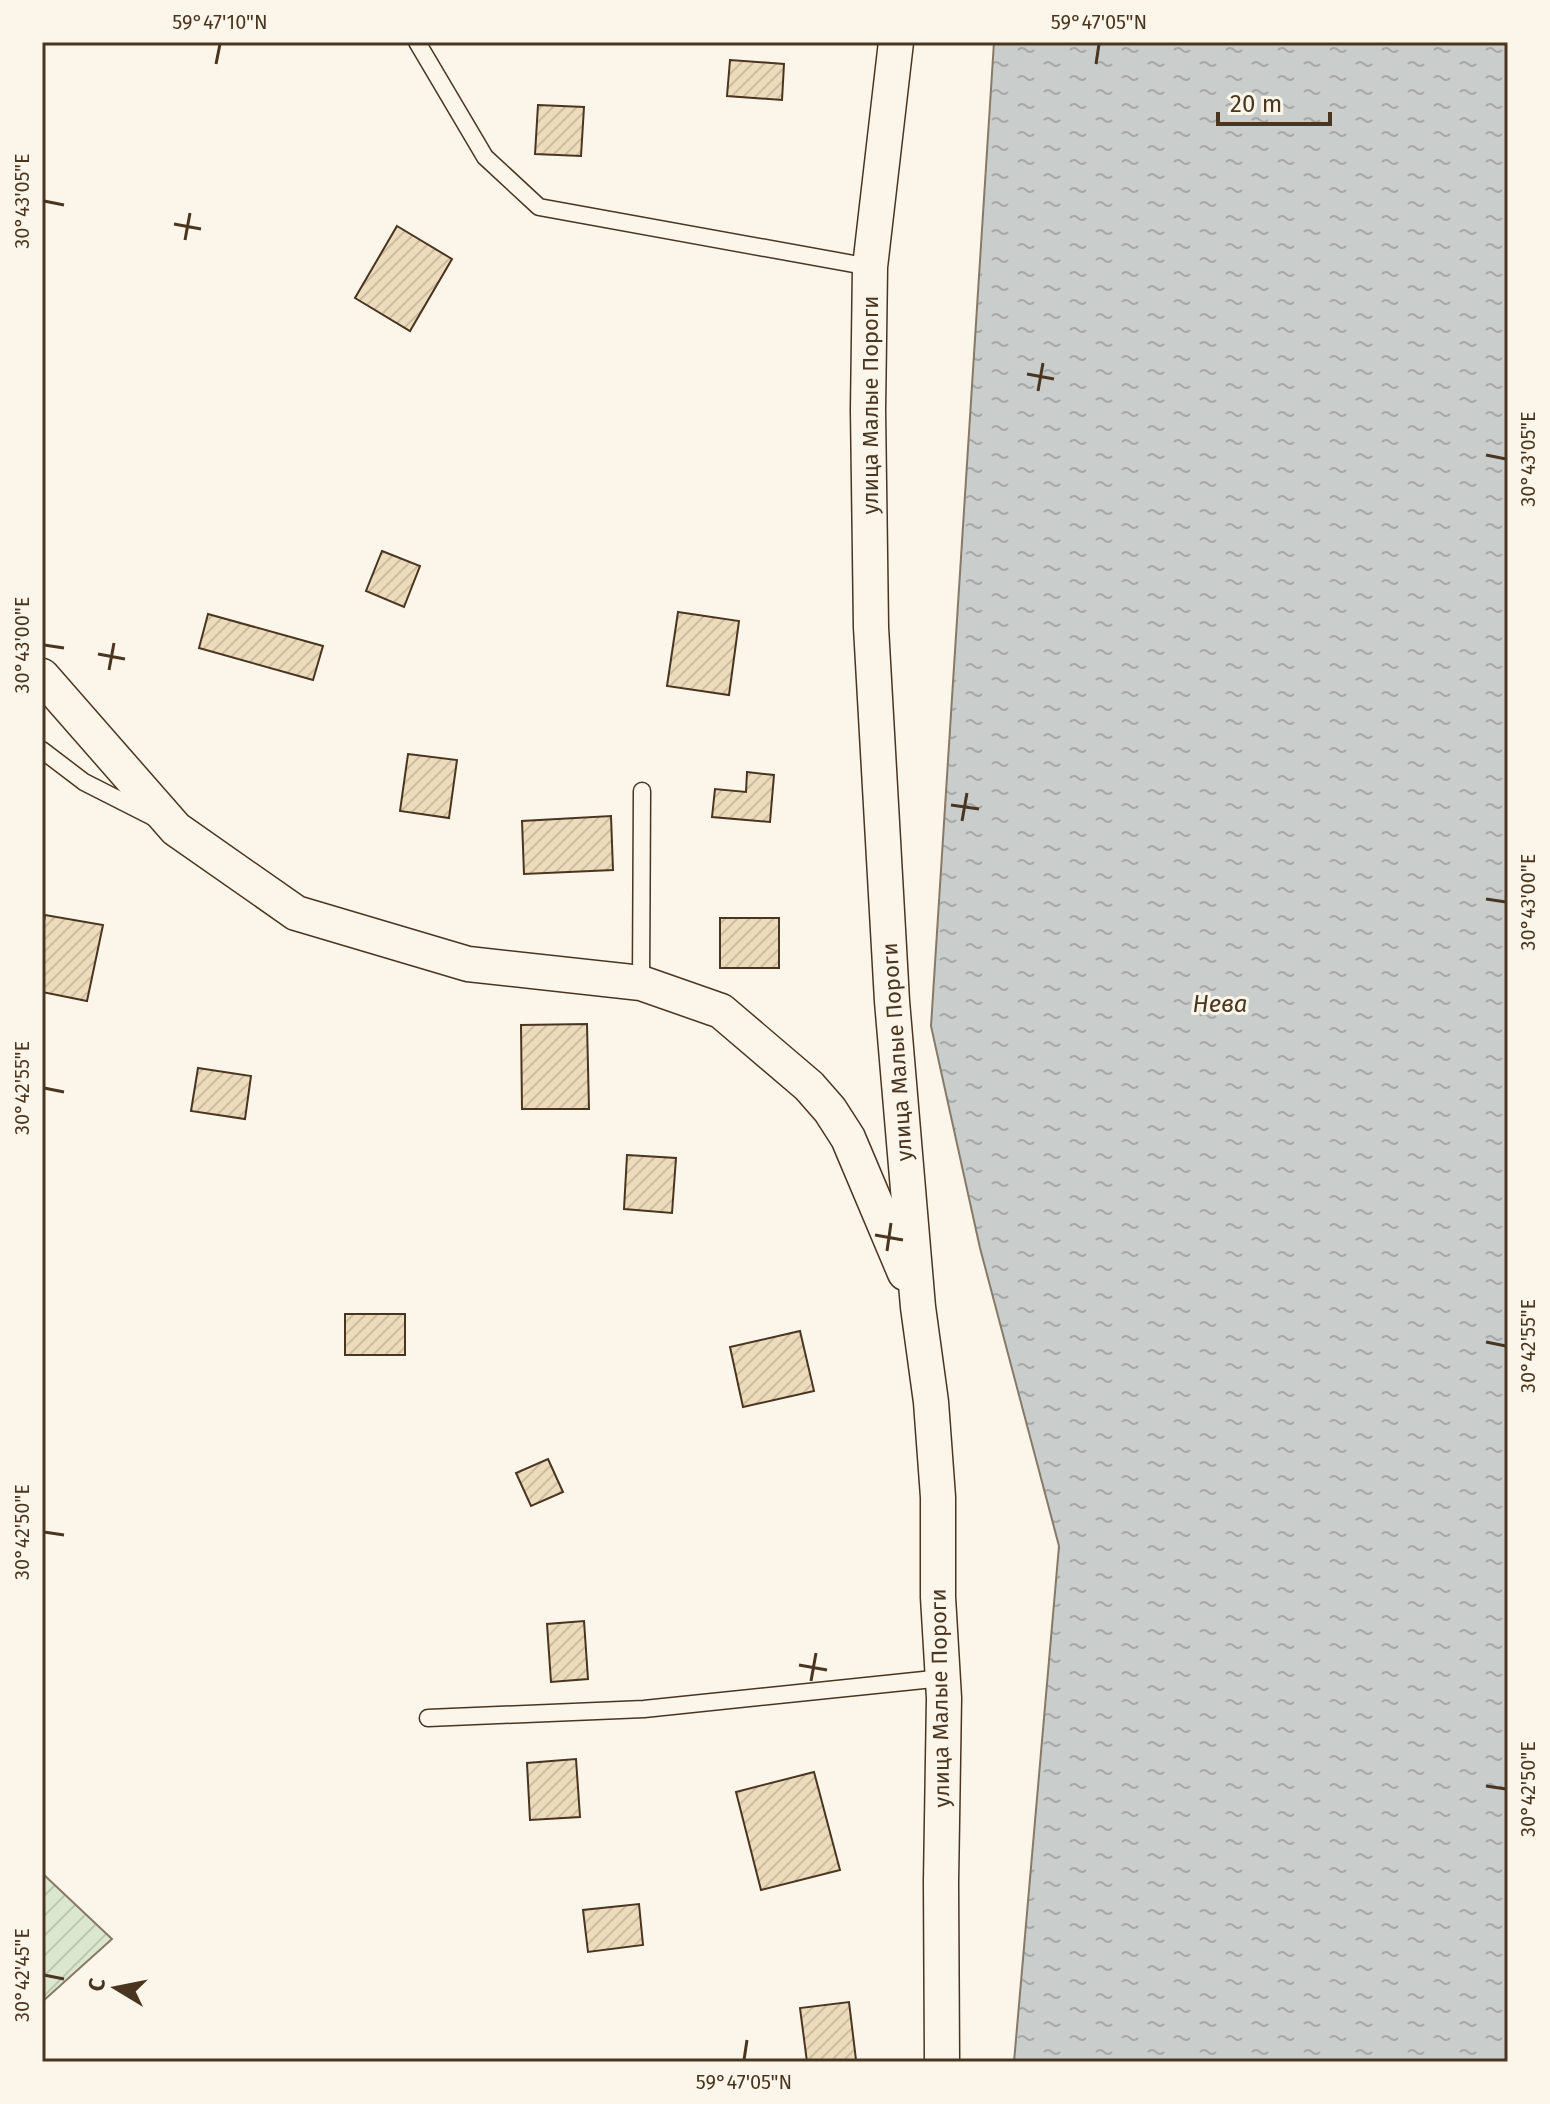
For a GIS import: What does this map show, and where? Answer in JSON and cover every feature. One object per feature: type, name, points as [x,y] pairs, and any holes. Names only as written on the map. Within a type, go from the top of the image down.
[{"type":"street","name":"улица Малые Пороги","points":[[896,42],[870,267],[871,627],[892,1001],[918,1307],[931,1402],[937,1481],[938,1597],[943,1678],[942,2062]]},
{"type":"street","points":[[42,676],[176,829],[296,913],[468,964],[641,983],[721,1011],[809,1086],[830,1110],[848,1138],[918,1307]]},
{"type":"lane","points":[[417,42],[485,157],[539,207],[870,267]]},
{"type":"lane","points":[[42,750],[84,782],[176,829]]},
{"type":"lane","points":[[641,983],[642,791]]},
{"type":"lane","points":[[428,1718],[644,1709],[943,1678]]},
{"type":"green space","points":[[42,1873],[112,1939],[42,2002]]},
{"type":"water","name":"Нева","points":[[994,42],[1508,42],[1508,2062],[1014,2062],[1059,1546],[980,1248],[931,1026]]},
{"type":"building","points":[[730,60],[784,64],[782,100],[727,96]]},
{"type":"building","points":[[538,105],[584,107],[581,156],[535,154]]},
{"type":"building","points":[[397,226],[452,259],[410,331],[355,298]]},
{"type":"building","points":[[382,551],[420,566],[404,607],[366,591]]},
{"type":"building","points":[[678,612],[739,621],[729,695],[667,686]]},
{"type":"building","points":[[208,614],[323,646],[313,680],[199,648]]},
{"type":"building","points":[[408,754],[457,760],[449,818],[400,811]]},
{"type":"building","points":[[747,772],[774,775],[770,822],[712,817],[715,789],[746,792]]},
{"type":"building","points":[[611,816],[613,870],[524,874],[522,821]]},
{"type":"building","points":[[45,915],[103,925],[87,1001],[42,992]]},
{"type":"building","points":[[720,918],[779,918],[779,968],[720,968]]},
{"type":"building","points":[[587,1024],[589,1109],[522,1109],[521,1025]]},
{"type":"building","points":[[198,1068],[251,1076],[245,1119],[191,1111]]},
{"type":"building","points":[[627,1155],[676,1158],[672,1213],[624,1209]]},
{"type":"building","points":[[345,1314],[405,1314],[405,1355],[345,1355]]},
{"type":"building","points":[[800,1331],[814,1391],[743,1407],[730,1347]]},
{"type":"building","points":[[548,1459],[563,1492],[531,1506],[516,1473]]},
{"type":"building","points":[[584,1621],[588,1679],[551,1682],[547,1624]]},
{"type":"building","points":[[576,1759],[580,1817],[530,1820],[527,1763]]},
{"type":"building","points":[[814,1772],[840,1870],[761,1890],[736,1792]]},
{"type":"building","points":[[639,1904],[643,1945],[588,1952],[583,1910]]},
{"type":"building","points":[[849,2002],[856,2060],[807,2062],[800,2008]]}]
